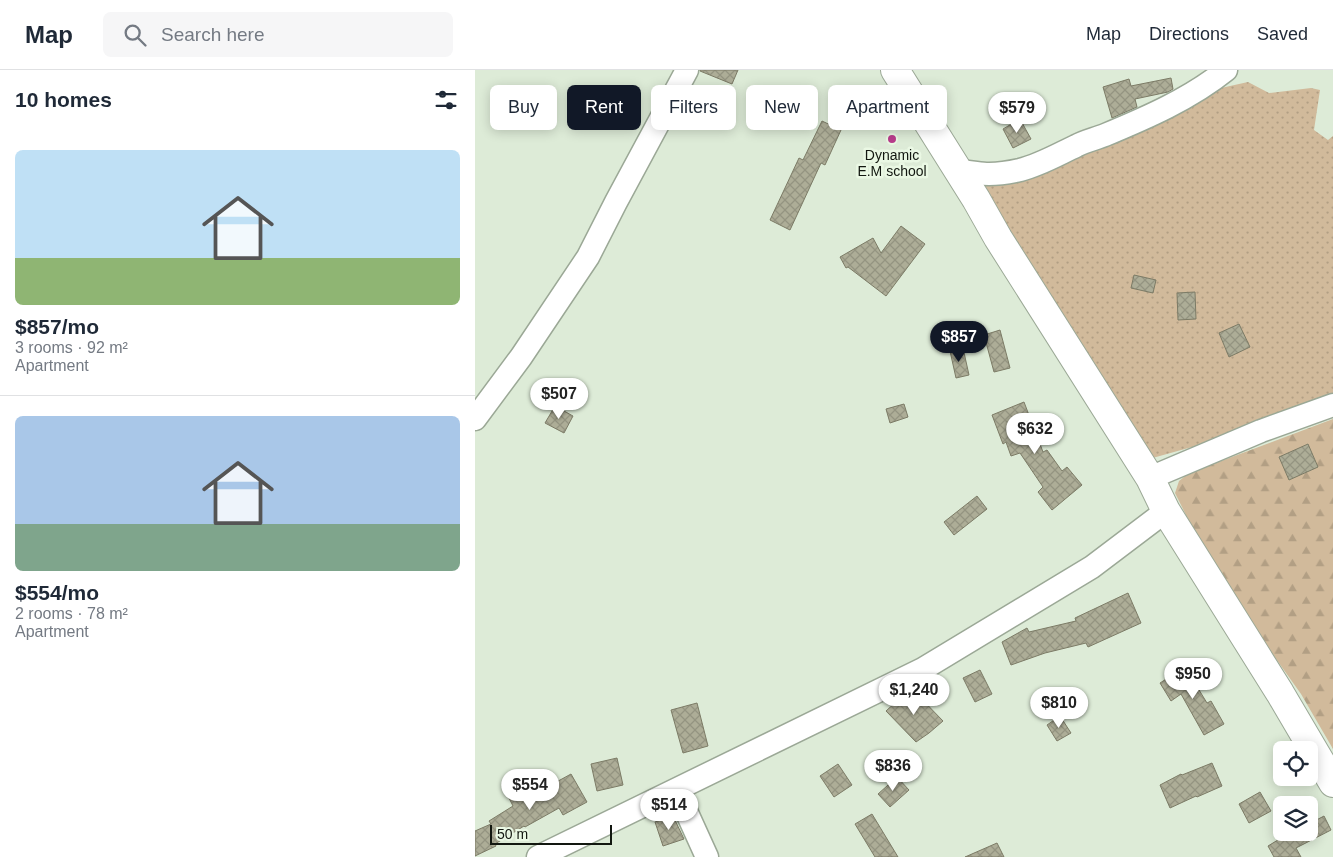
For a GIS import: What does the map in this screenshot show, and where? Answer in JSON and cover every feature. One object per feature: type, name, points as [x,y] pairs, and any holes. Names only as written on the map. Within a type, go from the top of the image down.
[{"type":"main road","points":[[895,70],[998,238],[1150,478],[1166,511],[1280,693],[1333,783]]},
{"type":"street","points":[[475,419],[526,349],[588,257],[687,70]]},
{"type":"street","points":[[959,172],[970,171],[990,174],[1018,171],[1035,166],[1077,145],[1103,136],[1157,112],[1210,83],[1226,70]]},
{"type":"street","points":[[1150,478],[1261,430],[1333,405]]},
{"type":"street","points":[[537,857],[923,669],[1092,567],[1166,511]]},
{"type":"street","points":[[673,792],[687,813],[707,857]]},
{"type":"green space","points":[[1248,82],[1269,93],[1311,88],[1320,90],[1314,130],[1328,140],[1333,136],[1333,396],[1217,440],[1149,459],[979,185],[1212,90]]},
{"type":"green space","points":[[1333,419],[1333,749],[1301,694],[1266,645],[1192,527],[1175,493],[1179,481],[1189,473]]},
{"type":"building","points":[[700,70],[738,70],[732,84]]},
{"type":"building","points":[[1171,78],[1173,89],[1168,92],[1135,99],[1137,107],[1112,118],[1103,87],[1129,79],[1131,86]]},
{"type":"building","points":[[1020,119],[1031,139],[1013,148],[1003,129]]},
{"type":"building","points":[[822,121],[828,124],[828,130],[841,130],[825,165],[821,163],[790,230],[770,220],[799,158],[803,160]]},
{"type":"building","points":[[901,226],[925,244],[886,296],[848,267],[846,268],[840,257],[873,238],[881,253]]},
{"type":"building","points":[[1134,275],[1156,280],[1153,293],[1131,288]]},
{"type":"building","points":[[1195,292],[1196,319],[1178,320],[1177,293]]},
{"type":"building","points":[[1239,324],[1250,347],[1229,357],[1219,333]]},
{"type":"building","points":[[1000,330],[1010,368],[994,372],[984,335]]},
{"type":"building","points":[[963,348],[969,375],[956,378],[950,351]]},
{"type":"building","points":[[1024,402],[1043,452],[1047,450],[1062,471],[1067,467],[1082,485],[1052,510],[1038,492],[1043,487],[1020,453],[1011,456],[1006,442],[1003,444],[992,415]]},
{"type":"building","points":[[904,404],[908,417],[890,423],[886,409]]},
{"type":"building","points":[[555,406],[573,416],[564,433],[545,423]]},
{"type":"building","points":[[1308,444],[1318,467],[1289,480],[1279,457]]},
{"type":"building","points":[[977,496],[987,509],[954,535],[944,522]]},
{"type":"building","points":[[1128,593],[1141,623],[1088,647],[1086,643],[1045,653],[1011,665],[1002,642],[1027,628],[1029,632],[1076,621],[1075,618]]},
{"type":"building","points":[[1185,667],[1207,703],[1211,701],[1224,724],[1204,735],[1181,694],[1171,701],[1160,683]]},
{"type":"building","points":[[980,670],[992,694],[975,702],[963,678]]},
{"type":"building","points":[[912,689],[943,721],[916,742],[886,711]]},
{"type":"building","points":[[697,703],[708,746],[683,753],[671,710]]},
{"type":"building","points":[[1060,716],[1071,733],[1057,741],[1047,725]]},
{"type":"building","points":[[617,758],[623,785],[597,791],[591,764]]},
{"type":"building","points":[[1212,763],[1222,786],[1170,808],[1160,785],[1181,774]]},
{"type":"building","points":[[838,764],[852,785],[834,797],[820,776]]},
{"type":"building","points":[[571,774],[587,802],[563,815],[559,808],[524,826],[495,844],[496,846],[475,856],[475,831],[491,824],[489,821],[513,806],[509,798],[535,783],[540,791]]},
{"type":"building","points":[[897,777],[909,790],[890,807],[878,794]]},
{"type":"building","points":[[1260,792],[1271,811],[1249,823],[1239,804]]},
{"type":"building","points":[[872,814],[898,857],[875,857],[855,824]]},
{"type":"building","points":[[673,816],[684,839],[663,846],[655,822]]},
{"type":"building","points":[[1324,816],[1331,830],[1318,837],[1318,819]]},
{"type":"building","points":[[1276,841],[1310,841],[1296,848],[1301,857],[1274,857],[1268,846]]},
{"type":"building","points":[[997,843],[1004,857],[965,857]]},
{"type":"place","name":"Dynamic E.M school","points":[[892,139]]}]
